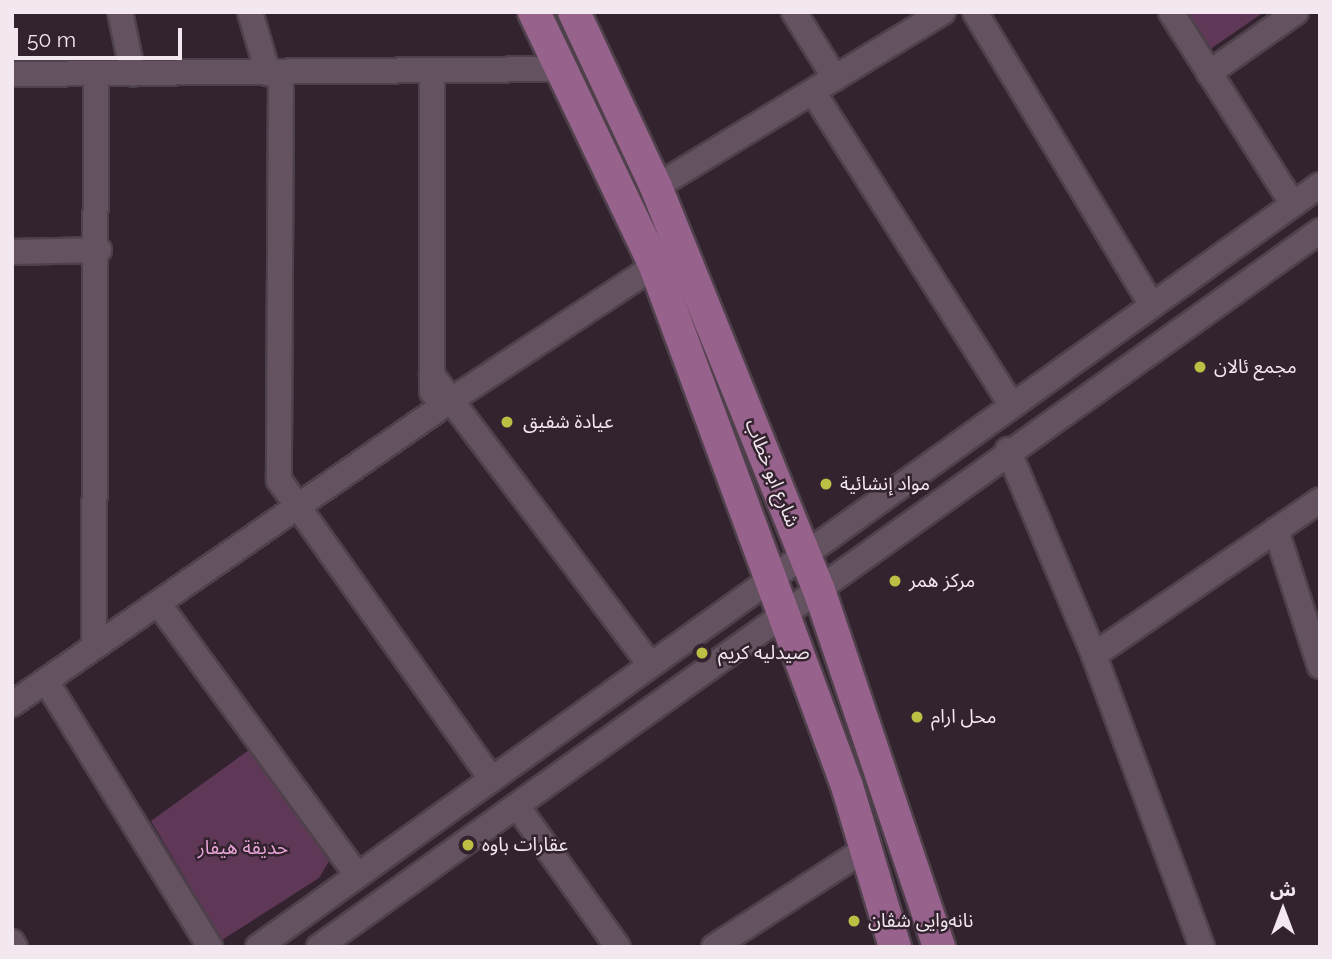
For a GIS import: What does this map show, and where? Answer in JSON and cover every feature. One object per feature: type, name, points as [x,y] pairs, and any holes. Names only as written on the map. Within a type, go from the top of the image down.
[{"type":"main road","name":"شارع ابو خطاب","points":[[534,12],[564,69],[655,266],[771,577],[783,618],[867,848],[895,947]]},
{"type":"main road","name":"شارع ابو خطاب","points":[[574,12],[656,187],[819,590],[939,947]]},
{"type":"street","points":[[120,12],[133,74]]},
{"type":"street","points":[[250,12],[275,73],[279,480],[491,779]]},
{"type":"street","points":[[794,12],[835,78]]},
{"type":"street","points":[[656,187],[943,12]]},
{"type":"street","points":[[975,12],[1152,305]]},
{"type":"street","points":[[1171,12],[1292,203]]},
{"type":"street","points":[[1209,73],[1296,12]]},
{"type":"street","points":[[12,74],[564,69]]},
{"type":"street","points":[[432,71],[432,375],[441,407],[650,664]]},
{"type":"street","points":[[94,647],[99,250],[96,74]]},
{"type":"street","points":[[813,92],[1012,405]]},
{"type":"street","points":[[258,947],[804,552],[1320,185]]},
{"type":"street","points":[[319,947],[783,618],[1008,450],[1320,231]]},
{"type":"street","points":[[12,252],[99,250]]},
{"type":"street","points":[[12,704],[441,407],[655,266]]},
{"type":"street","points":[[1008,450],[1094,655],[1202,947]]},
{"type":"street","points":[[1094,655],[1320,500]]},
{"type":"street","points":[[1276,530],[1320,666]]},
{"type":"street","points":[[158,603],[358,875]]},
{"type":"street","points":[[46,681],[210,947]]},
{"type":"street","points":[[517,806],[618,947]]},
{"type":"street","points":[[714,947],[867,848]]},
{"type":"green space","points":[[1187,12],[1264,12],[1209,50]]},
{"type":"green space","name":"حديقة هيفار","points":[[249,750],[327,851],[329,861],[319,878],[222,940],[151,821]]},
{"type":"place","name":"مجمع ئالان","points":[[1200,367]]},
{"type":"place","name":"عيادة شفيق","points":[[507,422]]},
{"type":"place","name":"مواد إنشائية","points":[[826,484]]},
{"type":"place","name":"مركز همر","points":[[895,581]]},
{"type":"place","name":"صيدليه كريم","points":[[702,653]]},
{"type":"place","name":"محل ارام","points":[[917,717]]},
{"type":"place","name":"عقارات باوه","points":[[468,845]]},
{"type":"place","name":"نانەوایی شڤان","points":[[854,921]]}]
